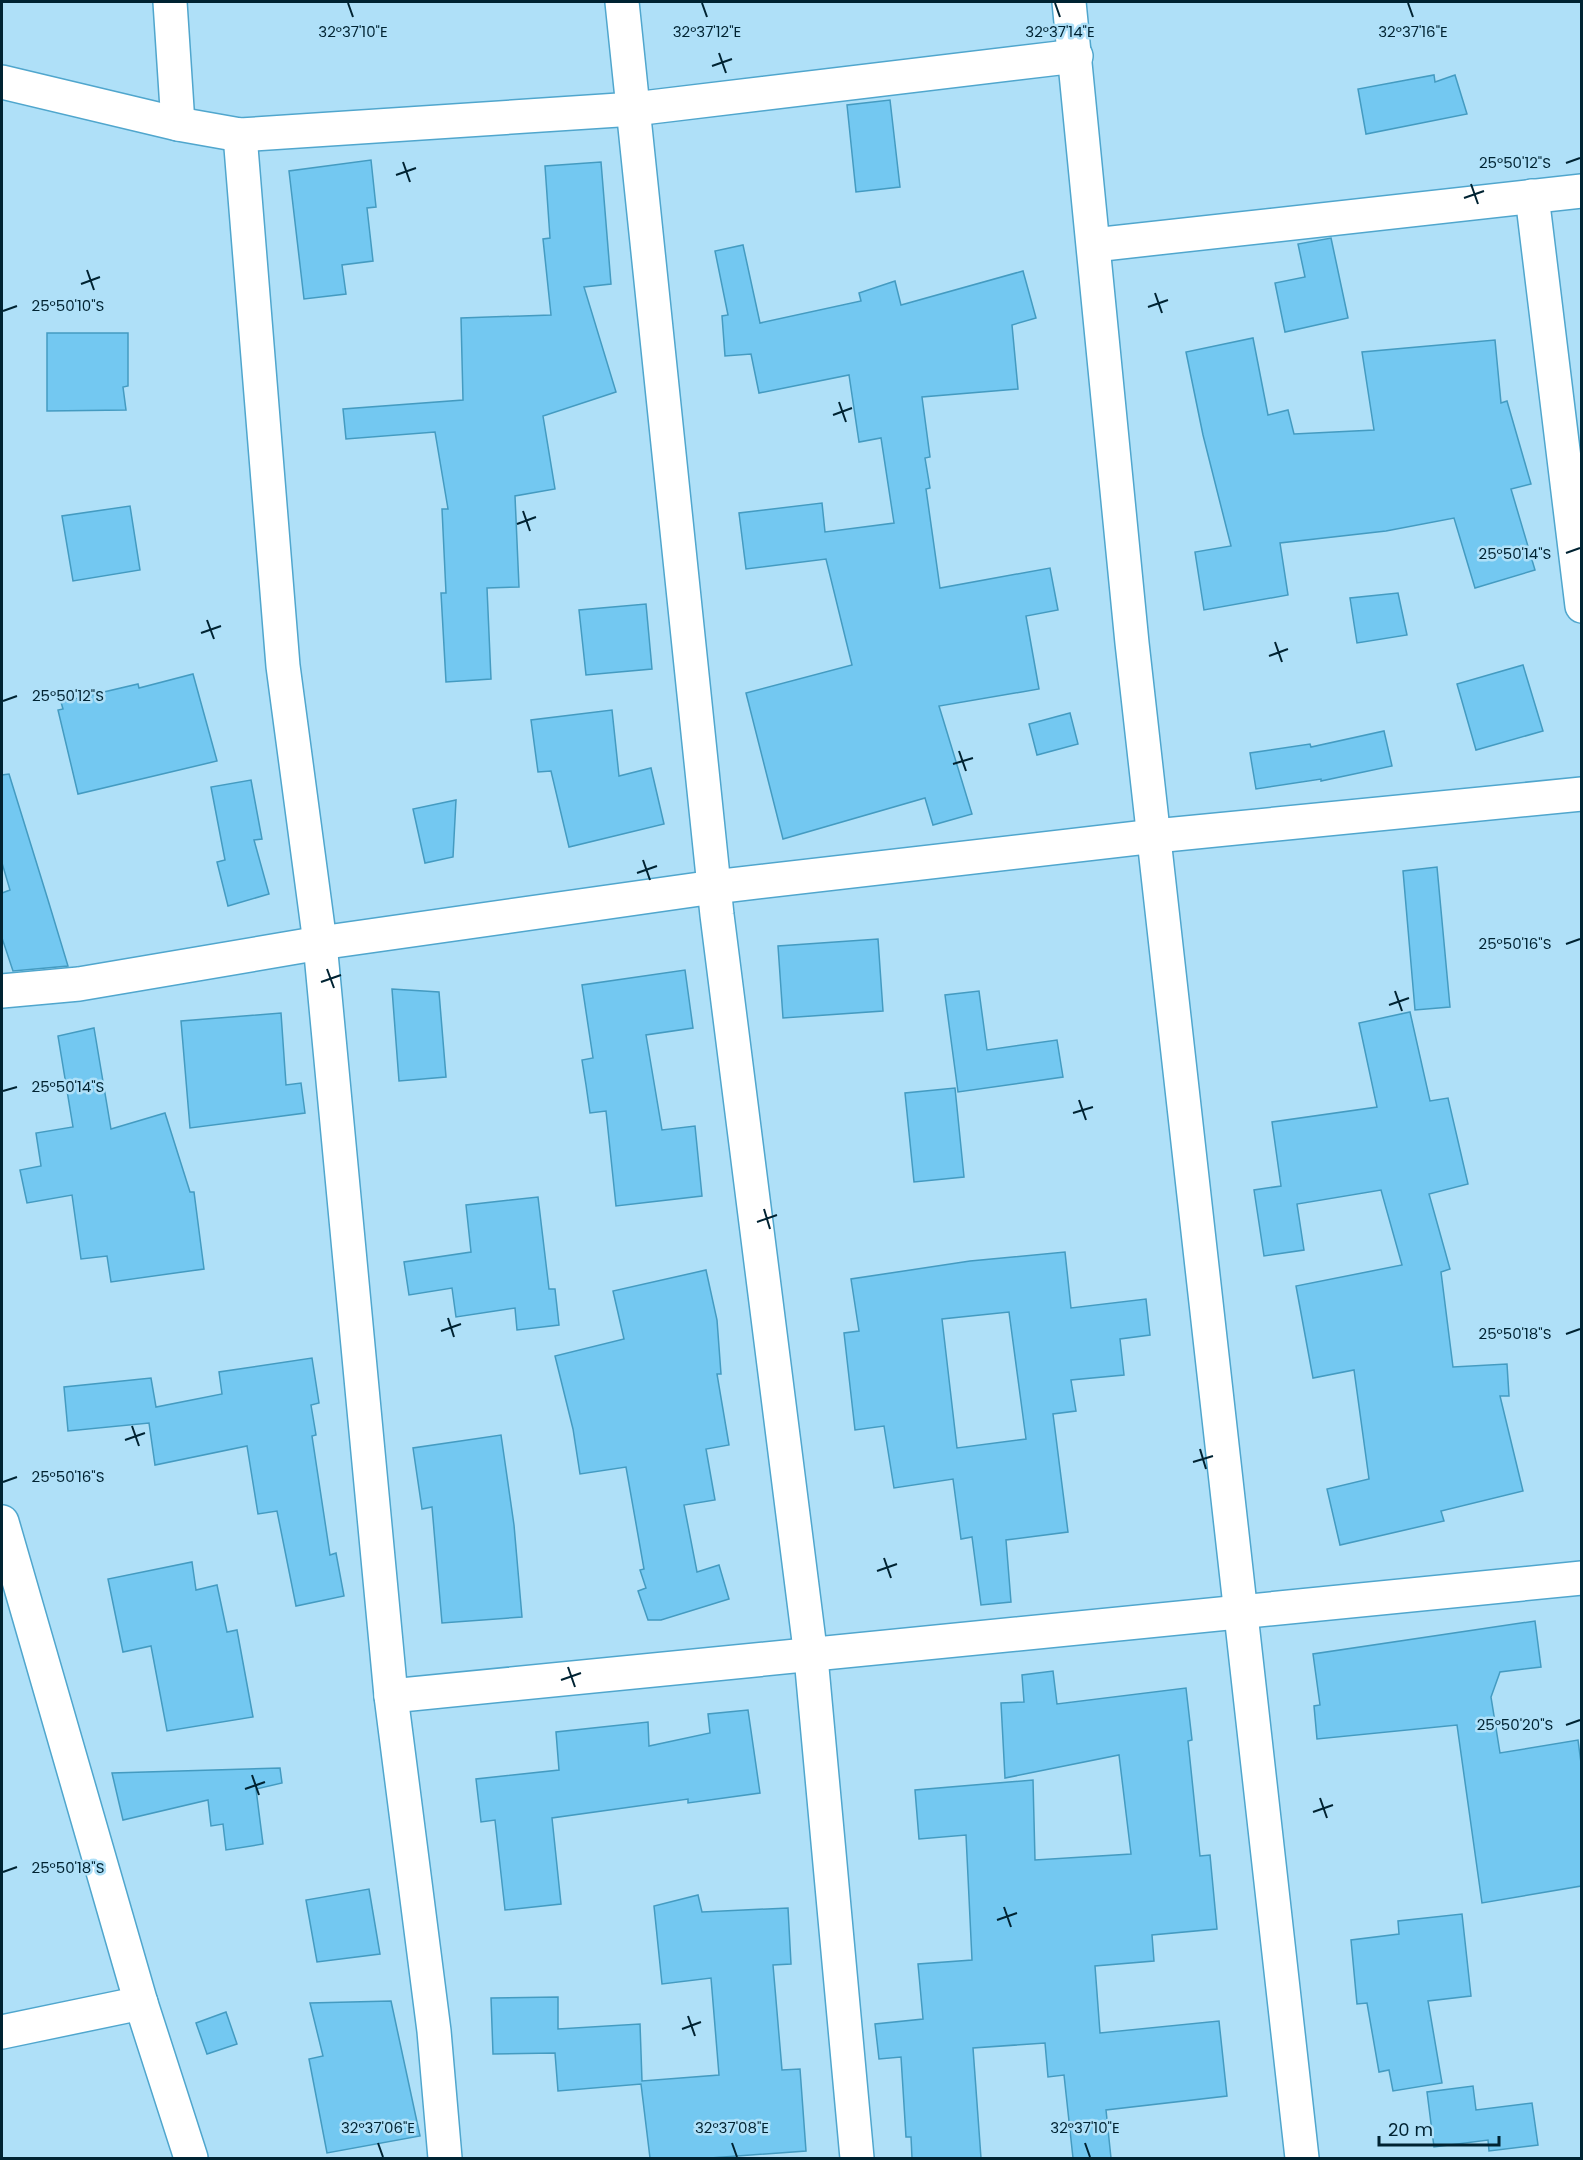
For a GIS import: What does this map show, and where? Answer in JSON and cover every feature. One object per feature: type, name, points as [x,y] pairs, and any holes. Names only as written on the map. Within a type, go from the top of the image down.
[{"type":"street","points":[[171,2],[178,124]]},
{"type":"street","points":[[622,2],[714,886],[811,1657],[857,2158]]},
{"type":"street","points":[[1069,2],[1132,644],[1302,2158]]},
{"type":"street","points":[[2,82],[178,124],[240,135],[634,109],[1076,56]]},
{"type":"street","points":[[240,135],[282,666],[320,943],[391,1696],[433,2020],[445,2158]]},
{"type":"street","points":[[1094,245],[1581,191]]},
{"type":"street","points":[[1532,196],[1581,606]]},
{"type":"street","points":[[2,991],[79,984],[320,943],[714,886],[1155,836],[1581,794]]},
{"type":"street","points":[[2,1522],[141,2003],[191,2158]]},
{"type":"street","points":[[391,1696],[811,1657],[1239,1611],[1581,1578]]},
{"type":"street","points":[[2,2032],[141,2003]]},
{"type":"building","points":[[1434,75],[1435,82],[1455,75],[1467,114],[1366,134],[1358,89]]},
{"type":"building","points":[[890,100],[900,187],[856,192],[847,105]]},
{"type":"building","points":[[371,160],[376,207],[367,208],[373,261],[342,265],[346,294],[304,299],[289,171]]},
{"type":"building","points":[[601,162],[611,284],[584,287],[616,392],[543,416],[555,489],[515,496],[519,587],[487,588],[491,679],[446,682],[441,593],[446,593],[442,509],[448,509],[435,432],[346,439],[343,409],[463,400],[461,318],[551,315],[543,239],[550,238],[545,166]]},
{"type":"building","points":[[1331,238],[1348,318],[1285,332],[1275,283],[1305,277],[1298,244]]},
{"type":"building","points":[[743,245],[760,323],[861,301],[859,293],[895,281],[901,305],[1023,271],[1036,318],[1012,325],[1018,389],[922,397],[930,457],[925,458],[930,488],[926,489],[940,588],[1050,568],[1058,610],[1026,616],[1039,689],[939,706],[972,814],[933,825],[925,798],[783,839],[746,693],[852,665],[826,559],[746,569],[739,513],[822,503],[825,532],[894,523],[881,438],[859,442],[849,375],[759,393],[751,354],[725,356],[722,316],[728,315],[715,251]]},
{"type":"building","points":[[47,333],[128,333],[128,386],[123,387],[126,410],[47,411]]},
{"type":"building","points":[[1253,338],[1268,415],[1288,410],[1294,434],[1374,430],[1362,352],[1495,340],[1501,403],[1507,401],[1531,484],[1511,489],[1535,570],[1475,588],[1454,518],[1386,531],[1280,543],[1288,595],[1204,610],[1195,552],[1231,546],[1203,435],[1186,352]]},
{"type":"building","points":[[130,506],[140,570],[73,581],[62,516]]},
{"type":"building","points":[[1398,593],[1407,635],[1357,643],[1350,598]]},
{"type":"building","points":[[646,604],[652,669],[586,675],[579,610]]},
{"type":"building","points":[[1523,665],[1543,731],[1476,750],[1457,684]]},
{"type":"building","points":[[193,674],[217,761],[78,794],[58,710],[63,709],[61,702],[138,684],[139,688]]},
{"type":"building","points":[[612,710],[619,776],[651,768],[664,824],[569,847],[551,771],[538,772],[531,720]]},
{"type":"building","points":[[1070,713],[1078,744],[1037,755],[1029,724]]},
{"type":"building","points":[[1384,731],[1392,766],[1321,781],[1321,779],[1256,789],[1250,753],[1310,744],[1311,747]]},
{"type":"building","points":[[9,774],[68,966],[13,971],[2,938],[2,893],[10,890],[2,863],[2,775]]},
{"type":"building","points":[[251,780],[262,839],[254,840],[269,894],[228,906],[217,862],[225,860],[211,787]]},
{"type":"building","points":[[456,800],[453,857],[425,863],[413,809]]},
{"type":"building","points":[[1437,867],[1450,1007],[1415,1010],[1403,871]]},
{"type":"building","points":[[878,939],[883,1011],[783,1018],[778,946]]},
{"type":"building","points":[[685,970],[693,1028],[646,1035],[662,1130],[695,1126],[702,1196],[616,1206],[606,1111],[590,1113],[582,1060],[593,1058],[582,985]]},
{"type":"building","points":[[392,989],[439,992],[446,1077],[399,1081]]},
{"type":"building","points":[[979,991],[987,1050],[1057,1040],[1063,1077],[958,1092],[945,995]]},
{"type":"building","points":[[1410,1012],[1430,1101],[1448,1098],[1468,1184],[1429,1194],[1450,1269],[1441,1272],[1453,1367],[1507,1364],[1509,1396],[1500,1396],[1523,1491],[1441,1511],[1444,1521],[1340,1545],[1327,1489],[1369,1479],[1354,1370],[1313,1378],[1296,1286],[1402,1265],[1381,1190],[1297,1204],[1304,1250],[1264,1256],[1254,1190],[1281,1186],[1272,1122],[1377,1107],[1359,1023]]},
{"type":"building","points":[[281,1013],[286,1085],[301,1083],[305,1113],[190,1128],[181,1021]]},
{"type":"building","points":[[94,1028],[111,1129],[165,1113],[190,1192],[194,1192],[204,1269],[111,1282],[107,1256],[81,1259],[72,1195],[27,1203],[20,1170],[41,1166],[36,1133],[73,1127],[58,1036]]},
{"type":"building","points":[[955,1088],[964,1177],[914,1182],[905,1093]]},
{"type":"building","points":[[538,1197],[549,1289],[555,1289],[559,1325],[517,1330],[515,1308],[456,1317],[452,1288],[409,1295],[404,1262],[471,1252],[466,1205]]},
{"type":"building","points":[[1065,1252],[1071,1308],[1146,1299],[1150,1335],[1120,1339],[1124,1375],[1071,1380],[1076,1411],[1053,1414],[1068,1532],[1006,1540],[1011,1602],[981,1605],[972,1537],[961,1539],[953,1479],[894,1488],[884,1426],[855,1430],[844,1333],[859,1331],[851,1279],[970,1261]],"holes":[[[1009,1312],[1026,1439],[957,1448],[942,1319]]]},
{"type":"building","points":[[706,1270],[717,1320],[721,1374],[717,1374],[729,1445],[706,1449],[715,1500],[684,1505],[697,1572],[719,1565],[729,1599],[661,1620],[648,1620],[638,1591],[646,1588],[640,1570],[644,1569],[626,1467],[580,1474],[573,1429],[555,1356],[624,1339],[613,1291]]},
{"type":"building","points":[[312,1358],[319,1403],[311,1405],[316,1435],[312,1436],[330,1555],[336,1553],[344,1596],[296,1606],[277,1511],[258,1514],[247,1446],[155,1465],[149,1423],[68,1431],[64,1387],[151,1378],[156,1407],[222,1394],[219,1372]]},
{"type":"building","points":[[501,1435],[514,1525],[522,1617],[442,1623],[432,1507],[422,1509],[413,1448]]},
{"type":"building","points":[[192,1562],[196,1590],[217,1585],[227,1632],[237,1630],[253,1717],[167,1731],[151,1646],[123,1652],[108,1579]]},
{"type":"building","points":[[1535,1621],[1541,1667],[1500,1672],[1491,1697],[1500,1753],[1578,1740],[1581,1763],[1581,1886],[1482,1903],[1457,1725],[1317,1739],[1314,1706],[1320,1705],[1313,1654]]},
{"type":"building","points":[[1053,1671],[1057,1704],[1186,1688],[1192,1740],[1188,1741],[1200,1856],[1210,1855],[1217,1929],[1152,1935],[1154,1961],[1095,1966],[1100,2033],[1219,2021],[1227,2096],[1106,2110],[1111,2158],[1073,2158],[1064,2075],[1048,2077],[1045,2043],[973,2048],[981,2158],[912,2158],[911,2137],[906,2137],[901,2057],[879,2059],[875,2024],[923,2019],[918,1964],[972,1960],[966,1835],[919,1839],[915,1790],[1033,1780],[1035,1860],[1131,1854],[1119,1755],[1005,1778],[1001,1703],[1024,1702],[1022,1675]]},
{"type":"building","points":[[748,1710],[760,1793],[688,1803],[688,1799],[552,1818],[561,1904],[505,1910],[495,1820],[481,1822],[476,1779],[559,1770],[556,1732],[648,1722],[649,1746],[710,1733],[708,1714]]},
{"type":"building","points":[[280,1768],[282,1783],[256,1789],[263,1844],[226,1850],[223,1824],[211,1826],[208,1800],[123,1820],[112,1773]]},
{"type":"building","points":[[369,1889],[380,1954],[317,1962],[306,1900]]},
{"type":"building","points":[[698,1895],[702,1912],[788,1908],[791,1964],[773,1965],[782,2070],[800,2069],[806,2151],[710,2158],[650,2158],[641,2084],[558,2091],[555,2053],[493,2054],[491,1998],[558,1997],[558,2029],[640,2024],[642,2081],[719,2075],[711,1978],[662,1984],[654,1906]]},
{"type":"building","points":[[1462,1914],[1471,1996],[1428,2001],[1442,2083],[1393,2091],[1389,2070],[1379,2072],[1367,2003],[1357,2004],[1351,1940],[1399,1934],[1398,1921]]},
{"type":"building","points":[[391,2001],[420,2136],[327,2153],[309,2059],[323,2056],[310,2003]]},
{"type":"building","points":[[226,2012],[237,2044],[207,2054],[196,2023]]},
{"type":"building","points":[[1473,2086],[1476,2110],[1532,2103],[1538,2145],[1489,2151],[1488,2140],[1434,2147],[1427,2092]]}]
